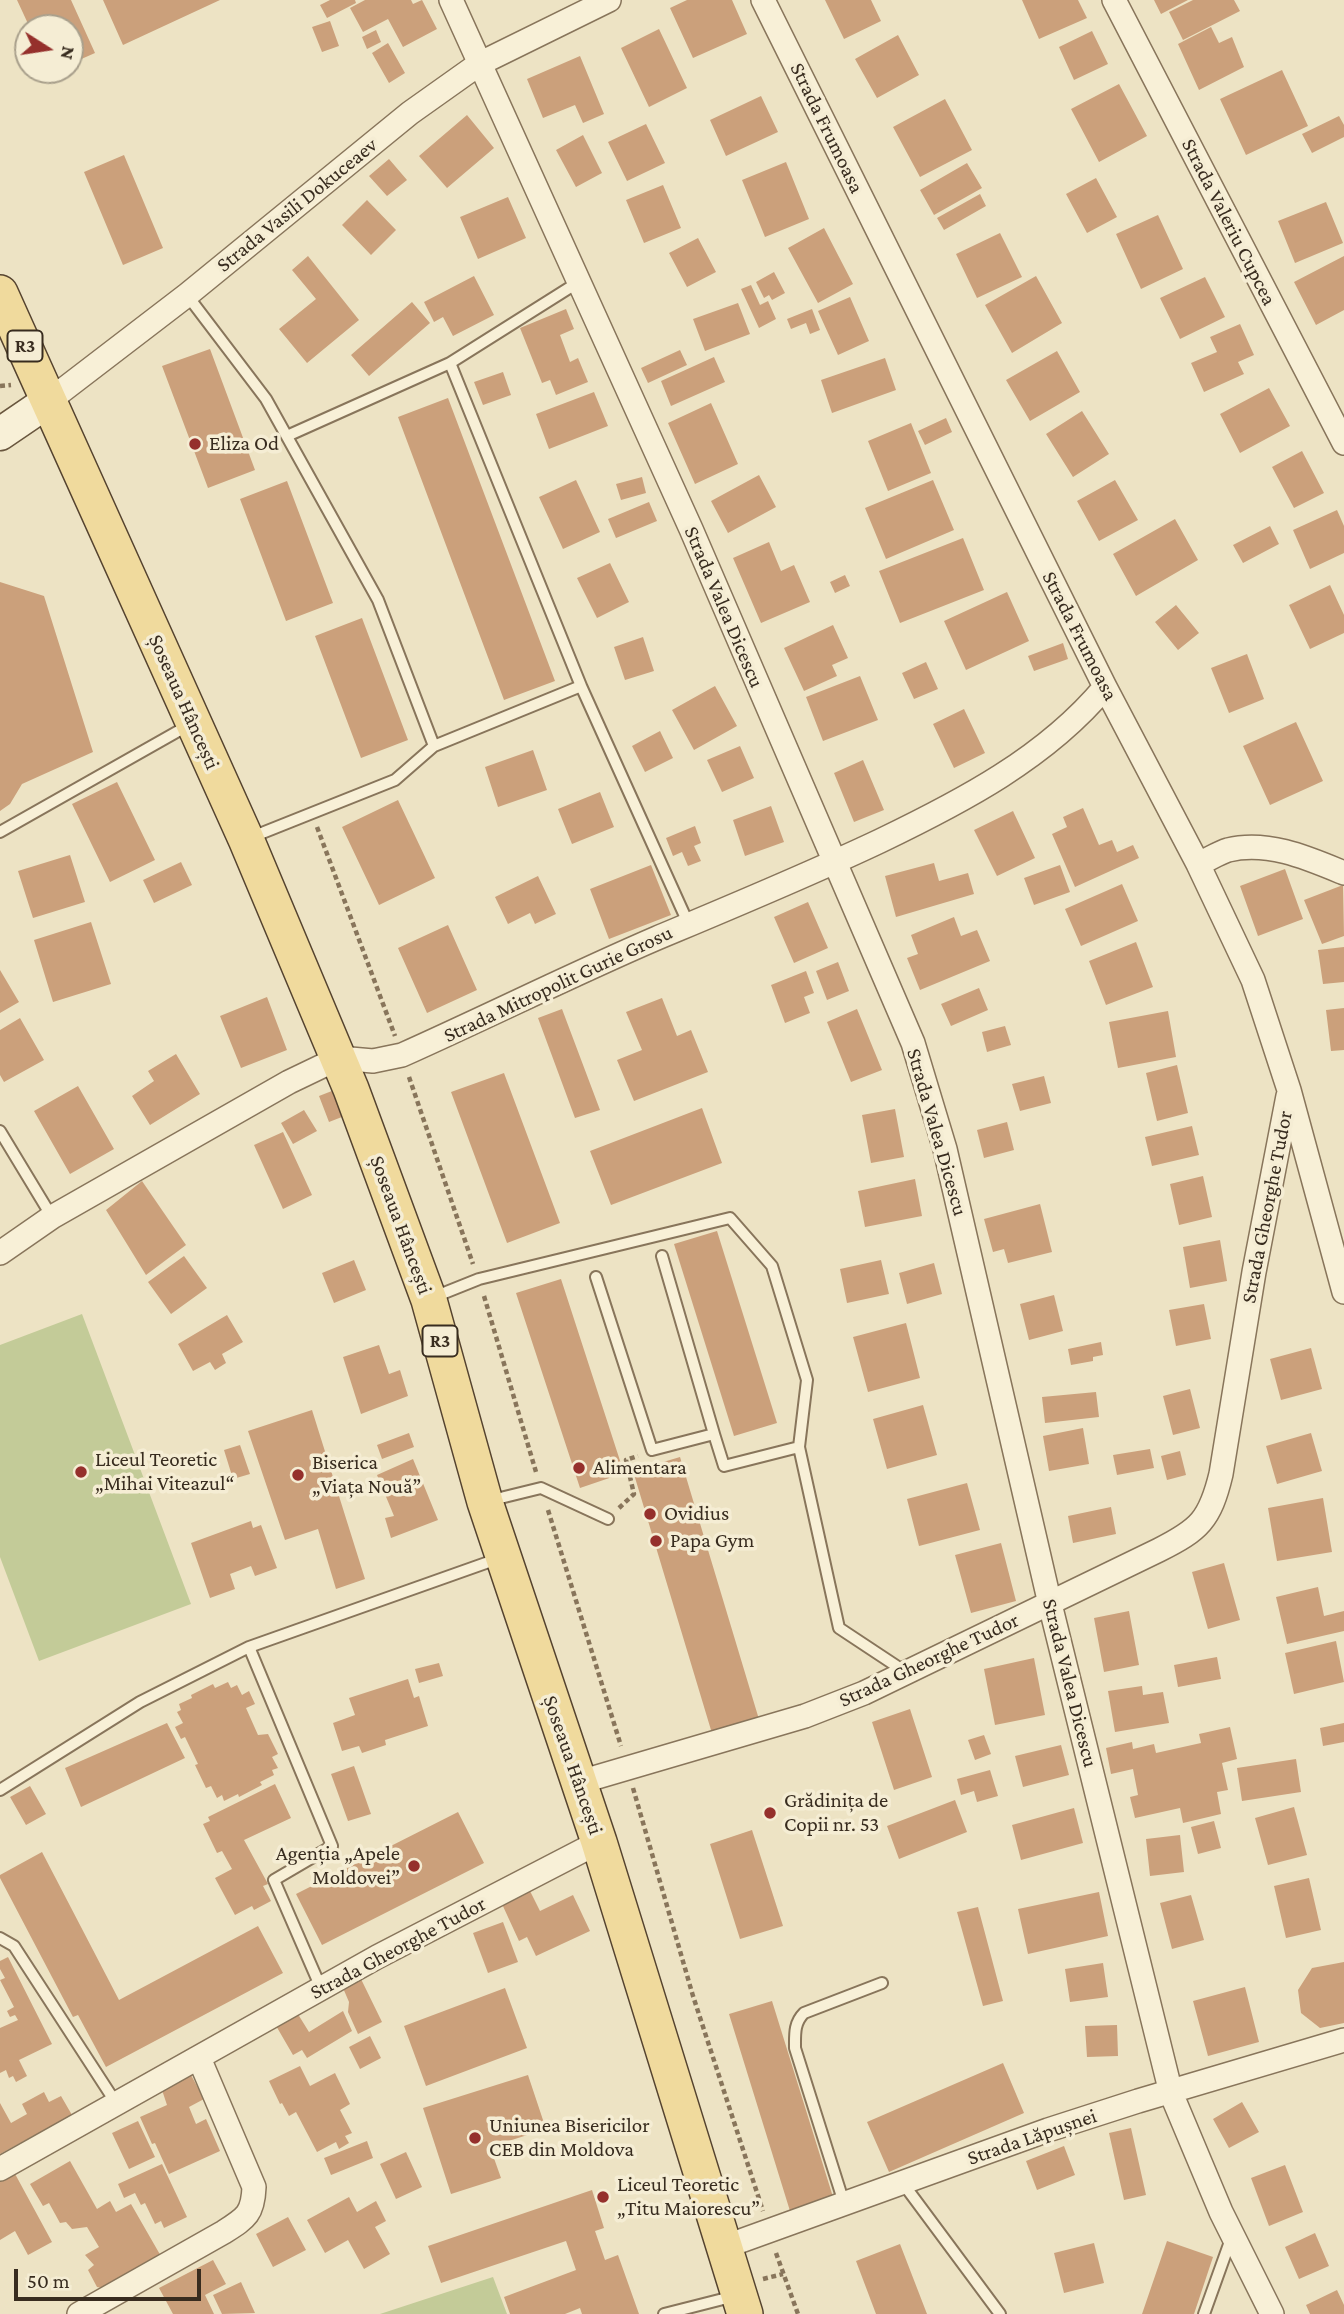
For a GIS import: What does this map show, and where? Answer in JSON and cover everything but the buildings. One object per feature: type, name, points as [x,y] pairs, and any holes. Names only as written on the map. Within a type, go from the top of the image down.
[{"type":"main road","name":"Șoseaua Hâncești","points":[[0,293],[246,839],[339,1058],[429,1300],[485,1502],[580,1782],[741,2304]]},
{"type":"main road","name":"Strada Vasili Dokuceaev","points":[[0,434],[50,400]]},
{"type":"street","name":"Strada Valea Dicescu","points":[[451,0],[577,283],[691,529],[913,1043],[945,1149],[1050,1604],[1171,2093],[1195,2155],[1272,2314]]},
{"type":"street","name":"Strada Vasili Dokuceaev","points":[[50,400],[187,295],[410,113],[480,64],[610,0]]},
{"type":"street","name":"Strada Frumoasa","points":[[763,0],[1105,687],[1198,864],[1253,980],[1289,1090],[1344,1292]]},
{"type":"street","name":"Strada Valeriu Cupcea","points":[[1115,0],[1344,443]]},
{"type":"street","name":"Strada Mitropolit Gurie Grosu","points":[[339,1058],[373,1061],[402,1055],[594,965],[835,862],[947,808],[990,783],[1087,708],[1105,687]]},
{"type":"street","points":[[1198,864],[1227,850],[1251,847],[1280,850],[1344,873]]},
{"type":"street","points":[[0,1253],[52,1217],[289,1082],[339,1058]]},
{"type":"street","name":"Strada Gheorghe Tudor","points":[[580,1782],[805,1716],[864,1693],[1188,1535],[1207,1515],[1221,1474],[1254,1272],[1289,1090]]},
{"type":"street","name":"Strada Gheorghe Tudor","points":[[0,2169],[389,1950],[599,1842]]},
{"type":"street","name":"Strada Lăpușnei","points":[[724,2247],[1060,2126],[1344,2040]]},
{"type":"street","points":[[79,2314],[224,2232],[244,2218],[253,2206],[254,2187],[199,2059]]},
{"type":"lane","points":[[287,436],[450,363],[577,283]]},
{"type":"lane","points":[[187,295],[266,398],[378,600],[434,746]]},
{"type":"lane","points":[[450,363],[581,686],[689,925]]},
{"type":"lane","points":[[246,839],[395,780],[434,746],[581,686]]},
{"type":"lane","points":[[0,832],[194,722]]},
{"type":"lane","points":[[0,1131],[52,1217]]},
{"type":"lane","points":[[429,1300],[479,1279],[730,1218],[772,1266],[807,1380],[799,1447],[839,1628],[906,1673]]},
{"type":"lane","points":[[662,1256],[724,1466],[799,1447]]},
{"type":"lane","points":[[596,1277],[652,1450],[714,1434]]},
{"type":"lane","points":[[485,1502],[541,1488],[608,1519]]},
{"type":"lane","points":[[0,1790],[140,1702],[249,1647],[503,1557]]},
{"type":"lane","points":[[249,1647],[332,1846],[274,1880],[321,1988]]},
{"type":"lane","points":[[0,1938],[14,1946],[116,2103]]},
{"type":"lane","points":[[844,2203],[795,2048],[797,2020],[804,2013],[882,1983]]},
{"type":"lane","points":[[902,2182],[1000,2314]]},
{"type":"lane","points":[[1204,2314],[1233,2233]]},
{"type":"lane","points":[[664,2314],[741,2304]]},
{"type":"path","points":[[0,386],[8,387]]},
{"type":"path","points":[[312,813],[402,1055],[479,1279],[627,1767],[693,1996],[798,2314]]},
{"type":"path","points":[[608,1519],[634,1494],[626,1460],[652,1450]]},
{"type":"green space","name":"Liceul Teoretic „Mihai Viteazul“","points":[[82,1314],[191,1604],[39,1661],[0,1557],[0,1345]]},
{"type":"green space","points":[[493,2277],[507,2314],[380,2314]]},
{"type":"place","name":"Eliza Od","points":[[195,444]]},
{"type":"place","name":"Alimentara","points":[[579,1468]]},
{"type":"place","name":"Liceul Teoretic „Mihai Viteazul“","points":[[81,1472]]},
{"type":"place","name":"Biserica „Viața Nouă”","points":[[298,1475]]},
{"type":"place","name":"Ovidius","points":[[650,1514]]},
{"type":"place","name":"Papa Gym","points":[[656,1541]]},
{"type":"place","name":"Grădinița de Copii nr. 53","points":[[770,1813]]},
{"type":"place","name":"Agenția „Apele Moldovei”","points":[[414,1866]]},
{"type":"place","name":"Uniunea Bisericilor CEB din Moldova","points":[[475,2138]]},
{"type":"place","name":"Liceul Teoretic „Titu Maiorescu”","points":[[603,2197]]}]
